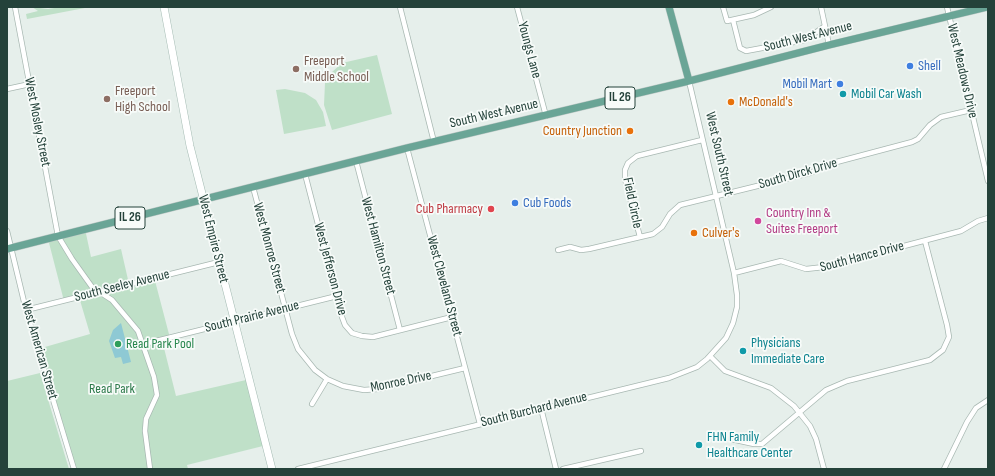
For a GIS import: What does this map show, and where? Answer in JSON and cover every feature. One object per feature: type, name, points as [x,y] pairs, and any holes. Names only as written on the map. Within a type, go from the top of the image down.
[{"type":"main road","name":"West Empire Street","points":[[164,7],[190,146],[272,469]]},
{"type":"main road","name":"West South Street","points":[[669,7],[689,81]]},
{"type":"main road","name":"South West Avenue","points":[[9,249],[407,148],[546,116],[689,81],[829,44],[987,7]]},
{"type":"street","name":"West Mosley Street","points":[[15,7],[58,236]]},
{"type":"street","points":[[400,7],[434,142]]},
{"type":"street","name":"Youngs Lane","points":[[517,7],[546,116]]},
{"type":"street","points":[[724,7],[727,21],[754,15],[770,7]]},
{"type":"street","points":[[821,7],[829,44]]},
{"type":"street","name":"West Meadows Drive","points":[[947,7],[988,181]]},
{"type":"street","points":[[733,20],[740,48],[746,51],[805,40],[825,26]]},
{"type":"street","name":"West South Street","points":[[689,81],[734,273],[737,307]]},
{"type":"street","points":[[7,89],[30,84]]},
{"type":"street","name":"South Dirck Drive","points":[[558,250],[570,247],[581,250],[589,249],[653,234],[662,227],[670,214],[680,205],[810,173],[829,164],[912,142],[918,139],[930,125],[941,117],[971,110]]},
{"type":"street","name":"Field Circle","points":[[640,237],[625,179],[625,170],[632,159],[643,154],[702,140]]},
{"type":"street","name":"West Cleveland Street","points":[[407,148],[480,424]]},
{"type":"street","name":"West Hamilton Street","points":[[356,161],[400,330]]},
{"type":"street","name":"West Jefferson Drive","points":[[304,174],[337,296],[346,325],[352,333],[374,337],[452,317]]},
{"type":"street","name":"West Monroe Street","points":[[253,187],[285,308]]},
{"type":"street","name":"South Hance Drive","points":[[734,273],[782,261],[812,270],[961,231],[978,221],[988,218]]},
{"type":"street","name":"West American Street","points":[[7,231],[9,249],[26,310],[74,469]]},
{"type":"street","points":[[58,236],[92,287],[112,300],[125,314],[138,331],[144,344],[154,377],[157,395],[146,419],[145,431],[150,469]]},
{"type":"street","points":[[731,439],[754,444],[762,444],[826,390],[838,384],[930,360],[943,350],[949,337],[947,325],[924,241]]},
{"type":"street","name":"South Seeley Avenue","points":[[26,310],[219,262]]},
{"type":"street","name":"South Prairie Avenue","points":[[144,344],[235,323],[285,308],[337,296]]},
{"type":"street","name":"South Burchard Avenue","points":[[298,469],[684,373],[697,367],[710,356],[726,338],[733,324],[737,307]]},
{"type":"street","name":"Monroe Drive","points":[[285,308],[298,349],[307,361],[327,379],[352,389],[378,389],[465,368]]},
{"type":"street","points":[[710,356],[725,371],[771,388],[799,412],[810,426],[816,439],[824,469]]},
{"type":"street","points":[[312,404],[327,379]]},
{"type":"street","points":[[944,469],[967,422],[976,408],[988,400]]},
{"type":"street","points":[[541,408],[556,469]]},
{"type":"street","points":[[563,469],[641,451]]},
{"type":"green space","points":[[32,7],[48,9],[61,7],[90,7],[27,19],[26,14],[38,11]]},
{"type":"green space","points":[[377,55],[392,114],[332,130],[324,105],[325,83],[332,72],[342,63]]},
{"type":"green space","points":[[285,89],[305,93],[316,100],[323,112],[326,126],[284,134],[276,90]]},
{"type":"green space","name":"Read Park","points":[[85,229],[91,257],[121,249],[129,284],[154,277],[170,338],[162,340],[176,396],[246,380],[263,446],[187,465],[188,469],[74,469],[38,349],[90,334],[79,297],[64,301],[48,239]]},
{"type":"green space","points":[[40,373],[69,469],[7,469],[7,381]]},
{"type":"water","name":"Read Park Pool","points":[[121,323],[131,362],[123,364],[121,357],[115,358],[109,341],[113,330]]},
{"type":"place","name":"Shell","points":[[910,66]]},
{"type":"place","name":"Freeport Middle School","points":[[296,69]]},
{"type":"place","name":"Mobil Mart","points":[[840,84]]},
{"type":"place","name":"Mobil Car Wash","points":[[843,94]]},
{"type":"place","name":"Freeport High School","points":[[107,99]]},
{"type":"place","name":"McDonald's","points":[[731,102]]},
{"type":"place","name":"Country Junction","points":[[630,131]]},
{"type":"place","name":"Cub Foods","points":[[515,203]]},
{"type":"place","name":"Cub Pharmacy","points":[[491,209]]},
{"type":"place","name":"Country Inn & Suites Freeport","points":[[758,221]]},
{"type":"place","name":"Culver's","points":[[694,233]]},
{"type":"place","name":"Read Park Pool","points":[[118,344]]},
{"type":"place","name":"Physicians Immediate Care","points":[[743,351]]},
{"type":"place","name":"FHN Family Healthcare Center","points":[[699,445]]}]
